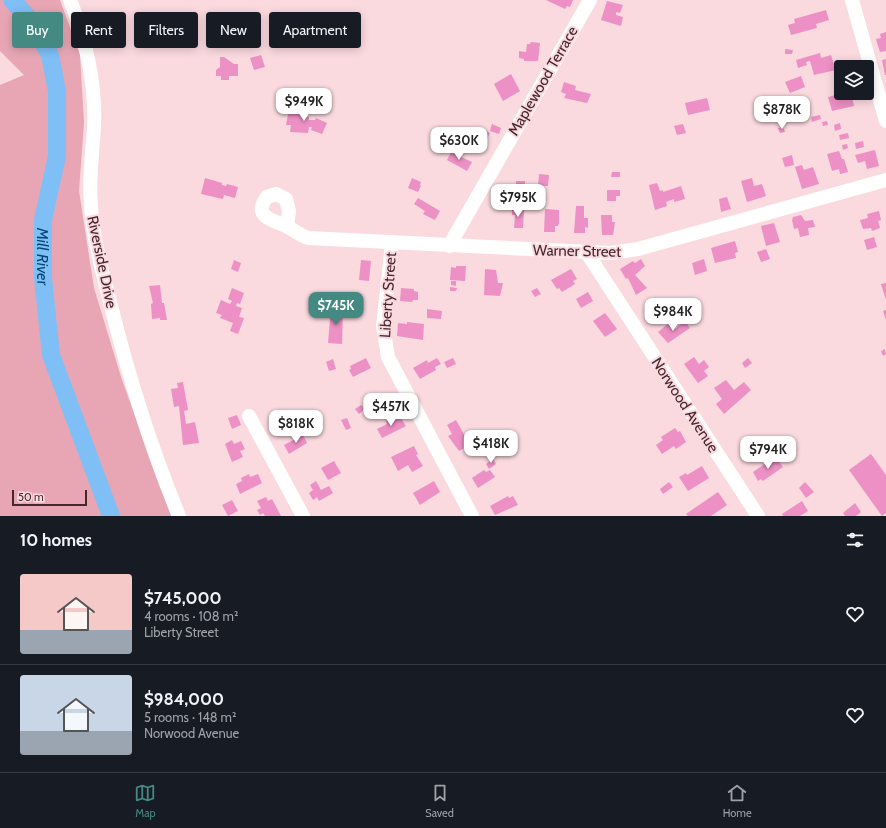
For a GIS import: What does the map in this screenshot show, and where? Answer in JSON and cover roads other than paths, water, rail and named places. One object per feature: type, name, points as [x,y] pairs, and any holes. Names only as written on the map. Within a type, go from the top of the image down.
[{"type":"street","name":"Riverside Drive","points":[[70,0],[84,44],[93,96],[94,127],[90,202],[96,247],[137,400],[180,516]]},
{"type":"street","name":"Maplewood Terrace","points":[[449,246],[590,0]]},
{"type":"street","points":[[852,0],[886,121]]},
{"type":"street","name":"Warner Street","points":[[287,226],[296,234],[308,238],[392,244],[611,254],[631,251],[886,180]]},
{"type":"street","name":"Liberty Street","points":[[392,244],[383,326],[388,357],[472,516]]},
{"type":"street","name":"Norwood Avenue","points":[[587,253],[758,516]]},
{"type":"street","points":[[249,416],[303,516]]},
{"type":"waterway","name":"Mill River","points":[[12,0],[31,21],[50,55],[57,91],[57,156],[43,220],[43,278],[51,355],[111,516]]}]
